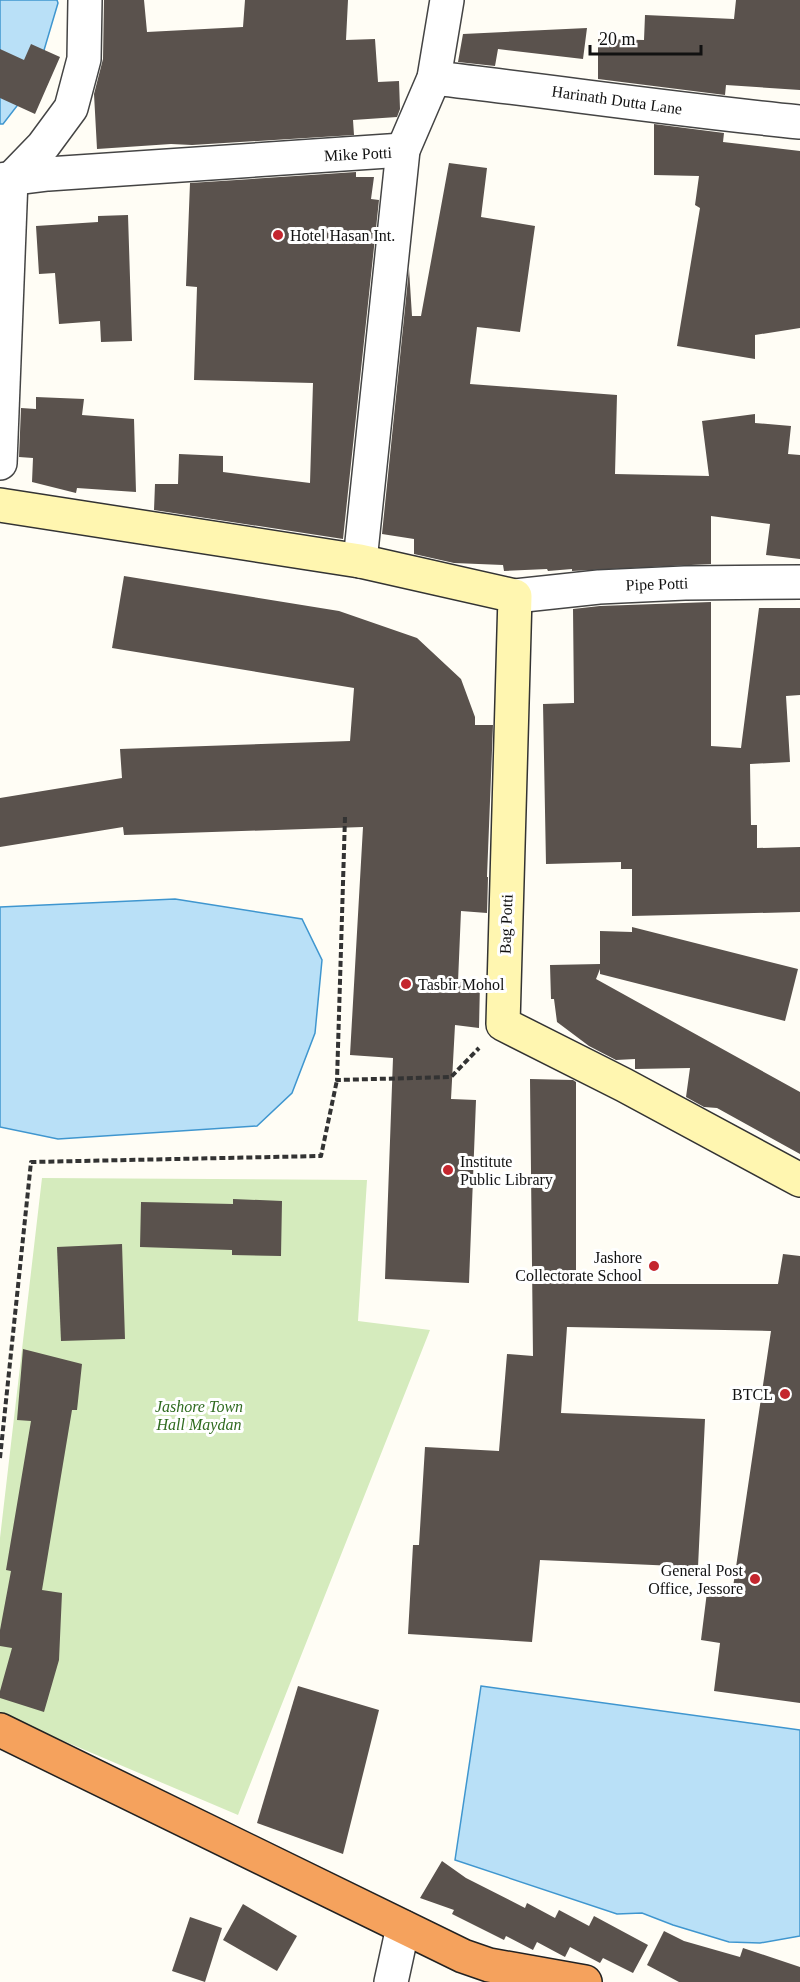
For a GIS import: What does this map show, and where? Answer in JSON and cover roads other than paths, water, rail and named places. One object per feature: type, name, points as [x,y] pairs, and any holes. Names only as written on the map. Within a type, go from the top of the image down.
[{"type":"highway","points":[[0,1730],[463,1956],[489,1965],[585,1982]]},
{"type":"street","points":[[0,463],[5,179],[43,146],[70,108],[84,58],[85,0]]},
{"type":"street","points":[[403,150],[434,78],[447,0]]},
{"type":"street","name":"Harinath Dutta Lane","points":[[434,78],[800,122]]},
{"type":"street","name":"Mike Potti","points":[[5,179],[403,150],[360,561]]},
{"type":"street","points":[[0,505],[360,561],[514,596]]},
{"type":"street","name":"Pipe Potti","points":[[514,596],[599,586],[800,582]]},
{"type":"street","name":"Bag Potti","points":[[514,596],[503,1024],[624,1085],[800,1180]]},
{"type":"street","points":[[392,1982],[403,1927]]},
{"type":"water","points":[[0,0],[57,0],[58,3],[34,84],[3,124],[0,124]]},
{"type":"water","points":[[175,899],[302,919],[322,960],[315,1033],[292,1093],[257,1126],[58,1139],[0,1127],[0,907]]},
{"type":"water","points":[[481,1686],[800,1730],[800,1936],[760,1943],[729,1942],[642,1913],[617,1914],[455,1860]]},
{"type":"place","name":"Hotel Hasan Int.","points":[[278,235]]},
{"type":"place","name":"Tasbir Mohol","points":[[406,984]]},
{"type":"place","name":"Institute Public Library","points":[[448,1170]]},
{"type":"place","name":"Jashore Collectorate School","points":[[654,1266]]},
{"type":"place","name":"BTCL","points":[[785,1394]]},
{"type":"place","name":"General Post Office, Jessore","points":[[755,1579]]},
{"type":"park label","name":"Jashore Town Hall Maydan","points":[[199,1415]]}]
